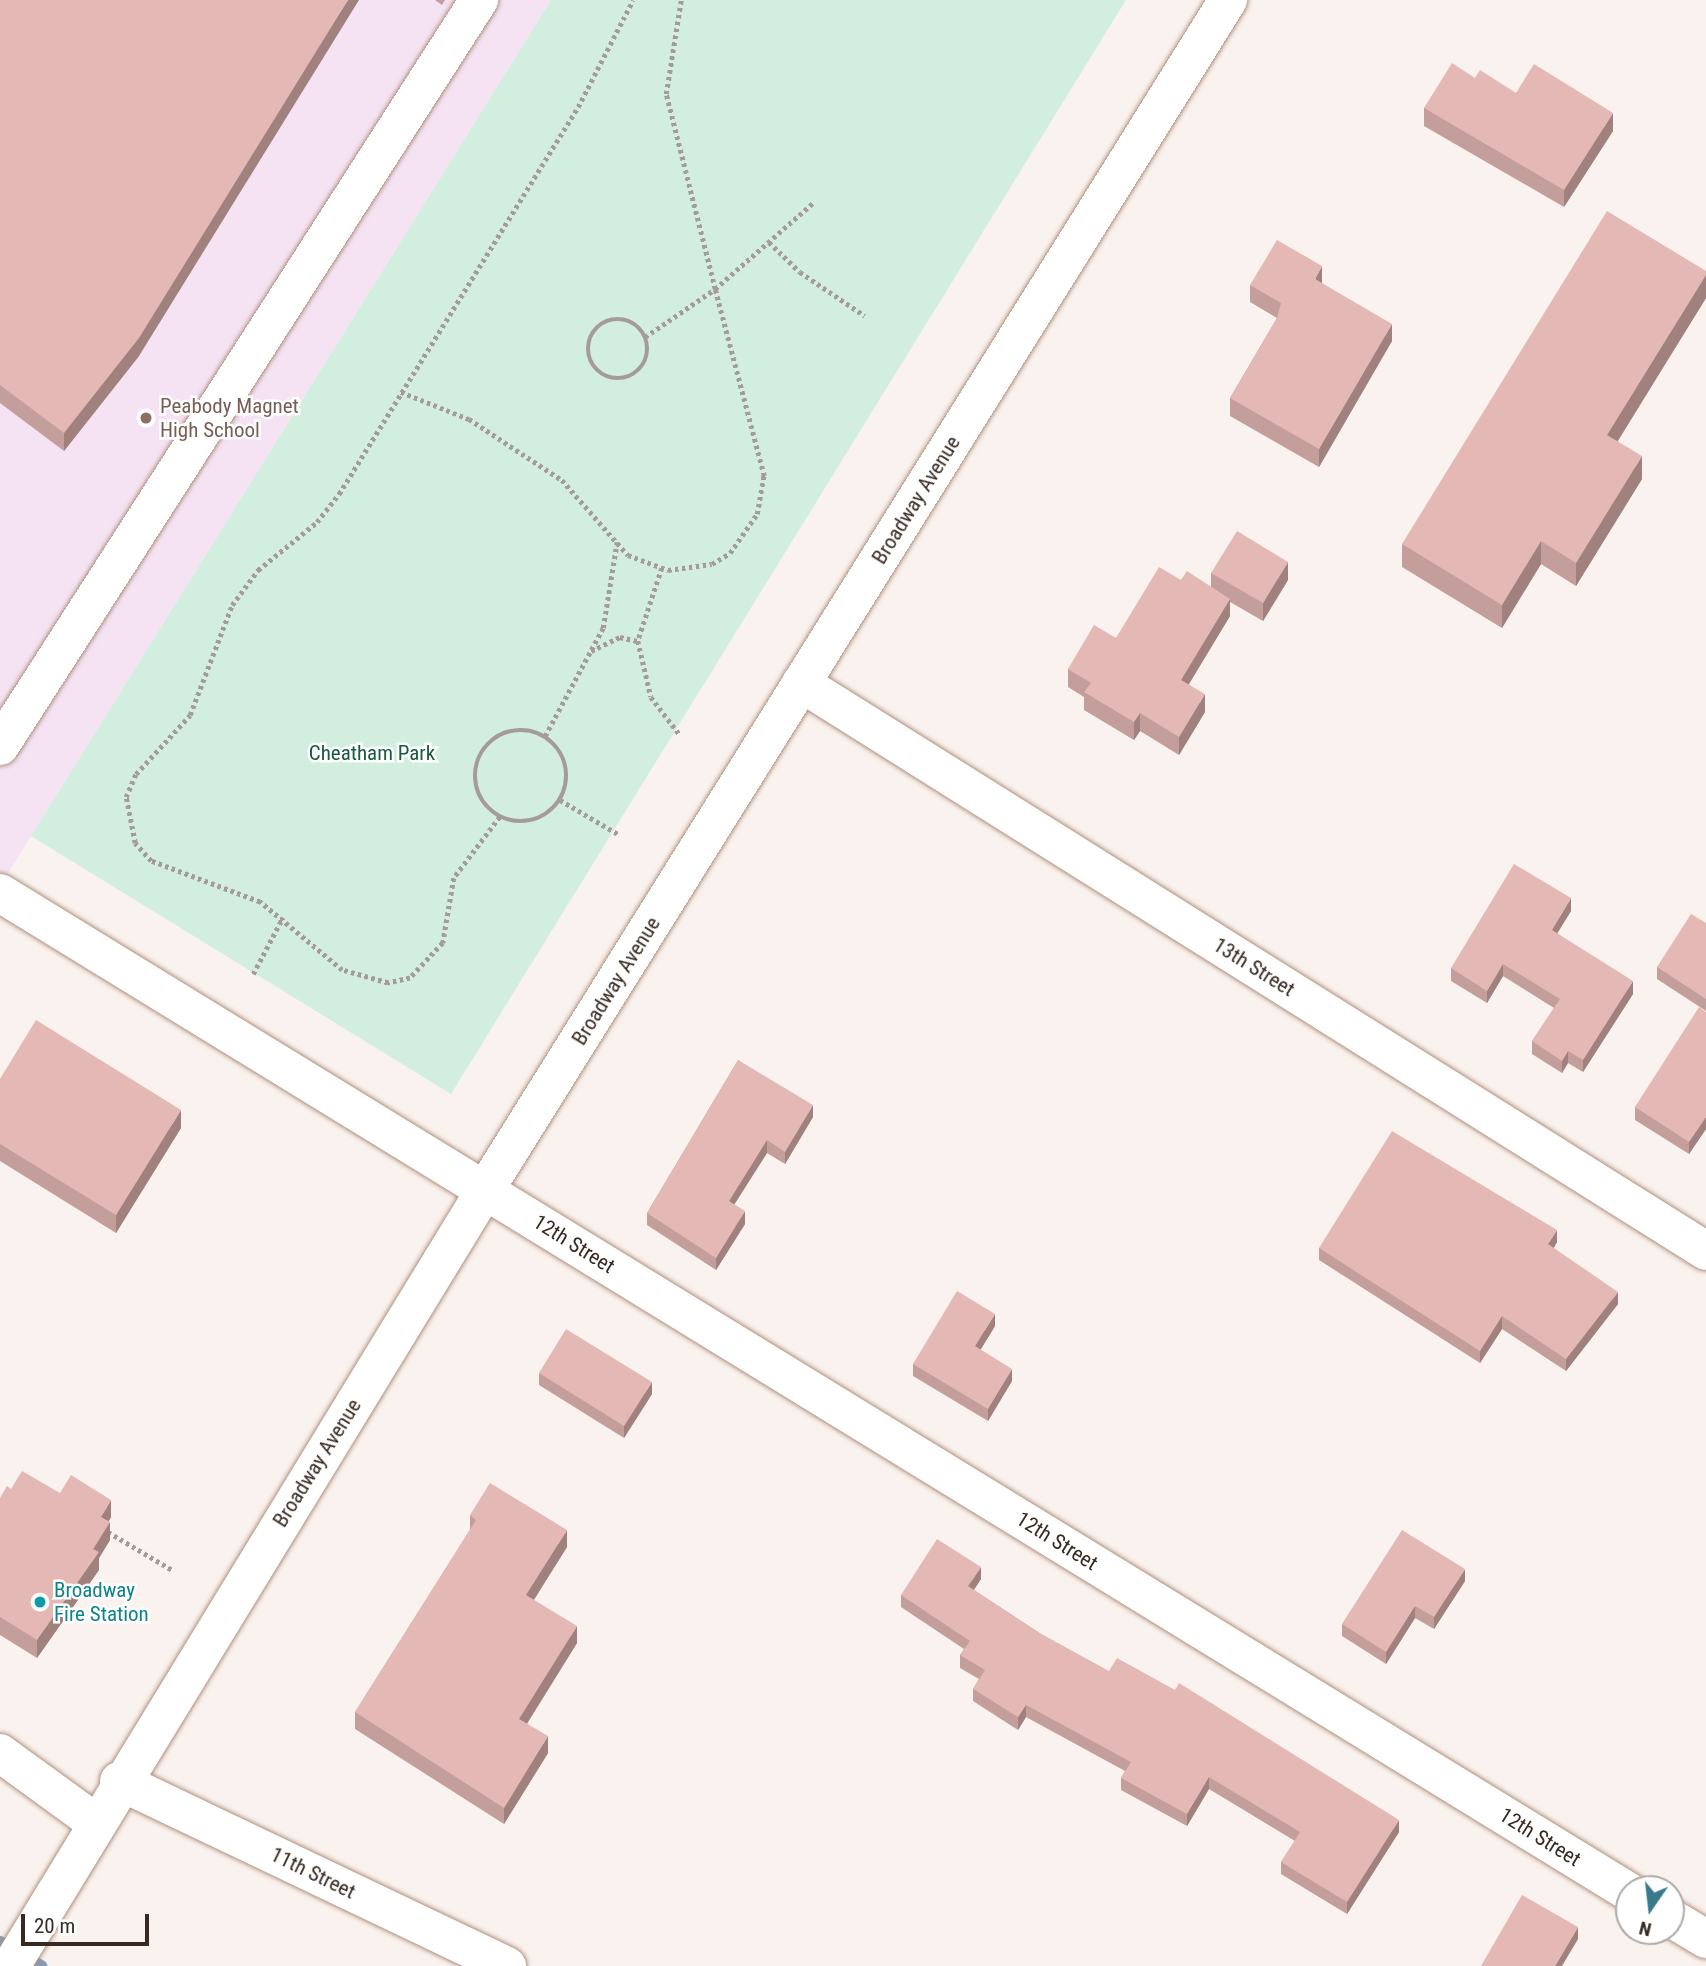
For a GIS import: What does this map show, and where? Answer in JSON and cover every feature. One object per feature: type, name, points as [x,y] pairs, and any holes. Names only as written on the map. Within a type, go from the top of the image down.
[{"type":"street","points":[[0,746],[479,0]]},
{"type":"street","name":"Broadway Avenue","points":[[11,1966],[119,1781],[485,1189],[1228,0]]},
{"type":"street","name":"13th Street","points":[[802,683],[1706,1251]]},
{"type":"street","name":"12th Street","points":[[0,893],[1615,1883]]},
{"type":"street","points":[[0,1753],[87,1836]]},
{"type":"street","name":"11th Street","points":[[119,1781],[507,1966]]},
{"type":"street","points":[[1685,1926],[1706,1939]]},
{"type":"path","points":[[500,817],[454,878],[443,943],[410,978],[366,981],[342,970],[283,917],[231,889],[151,861],[135,843],[127,797],[136,774],[190,715],[232,605],[258,570],[317,522],[339,494],[578,107],[633,0]]},
{"type":"path","points":[[401,391],[518,449],[562,480],[628,555],[662,568],[712,565],[730,553],[763,496],[762,467],[666,94],[681,0]]},
{"type":"path","points":[[645,337],[715,289],[813,204]]},
{"type":"path","points":[[769,242],[800,272],[865,316]]},
{"type":"path","points":[[631,323],[645,337],[643,365],[629,377],[602,375],[590,360],[589,340],[602,324],[631,323]]},
{"type":"path","points":[[545,736],[591,652],[611,605],[618,541]]},
{"type":"path","points":[[662,568],[638,641],[651,696],[680,735]]},
{"type":"path","points":[[591,652],[620,637],[638,641]]},
{"type":"path","points":[[516,730],[545,736],[565,760],[560,800],[530,821],[500,817],[475,782],[480,753],[516,730]]},
{"type":"path","points":[[560,800],[618,834]]},
{"type":"path","points":[[253,974],[283,917]]},
{"type":"path","points":[[104,1530],[174,1571]]},
{"type":"shaded area","name":"Peabody Magnet High School","points":[[0,0],[551,0],[0,886]]},
{"type":"green space","name":"Cheatham Park","points":[[551,0],[1126,0],[451,1094],[31,836]]},
{"type":"building","name":"Peabody Magnet High School","points":[[0,0],[348,0],[139,338],[64,433],[0,385]]},
{"type":"building","points":[[1452,63],[1475,78],[1480,70],[1516,93],[1534,64],[1613,113],[1564,190],[1424,108]]},
{"type":"building","points":[[1607,211],[1706,271],[1706,275],[1607,435],[1642,456],[1576,563],[1541,541],[1502,605],[1402,544]]},
{"type":"building","points":[[1277,240],[1322,266],[1315,279],[1392,324],[1319,449],[1230,398],[1277,318],[1281,303],[1250,285]]},
{"type":"building","points":[[1237,531],[1288,562],[1263,603],[1211,573]]},
{"type":"building","points":[[1159,567],[1181,580],[1187,571],[1230,599],[1181,680],[1205,694],[1179,737],[1140,713],[1134,722],[1084,692],[1091,683],[1068,669],[1094,625],[1116,638]]},
{"type":"building","points":[[1514,864],[1571,898],[1552,930],[1633,981],[1583,1060],[1568,1051],[1562,1061],[1532,1041],[1560,999],[1503,964],[1487,991],[1451,968]]},
{"type":"building","points":[[1691,914],[1706,923],[1706,999],[1657,967]]},
{"type":"building","points":[[1699,1007],[1706,1012],[1706,1117],[1689,1142],[1635,1107]]},
{"type":"building","points":[[36,1020],[181,1110],[116,1215],[0,1144],[0,1079]]},
{"type":"building","points":[[738,1060],[813,1105],[785,1152],[767,1140],[729,1201],[745,1211],[716,1258],[647,1213]]},
{"type":"building","points":[[1392,1131],[1557,1230],[1548,1244],[1618,1292],[1566,1359],[1502,1316],[1480,1351],[1319,1248]]},
{"type":"building","points":[[957,1291],[995,1314],[975,1346],[1012,1369],[988,1409],[913,1364]]},
{"type":"building","points":[[566,1329],[652,1382],[624,1426],[539,1373]]},
{"type":"building","name":"Broadway Fire Station","points":[[22,1471],[60,1493],[71,1475],[111,1500],[101,1517],[110,1522],[93,1549],[99,1552],[37,1640],[0,1617],[0,1498],[7,1486],[11,1489]]},
{"type":"building","points":[[490,1483],[567,1530],[526,1595],[577,1626],[519,1719],[548,1736],[504,1808],[355,1712],[476,1520],[470,1515]]},
{"type":"building","points":[[1402,1530],[1465,1569],[1434,1617],[1415,1606],[1386,1652],[1342,1624]]},
{"type":"building","points":[[937,1539],[981,1567],[968,1586],[1041,1634],[1109,1671],[1117,1658],[1175,1690],[1179,1683],[1399,1820],[1347,1902],[1281,1862],[1300,1832],[1209,1777],[1187,1814],[1121,1778],[1131,1762],[1026,1705],[1018,1717],[973,1689],[985,1670],[960,1655],[970,1641],[901,1595]]},
{"type":"building","points":[[1522,1895],[1578,1927],[1555,1966],[1481,1966]]},
{"type":"waterway","points":[[0,1942],[41,1966]]},
{"type":"place","name":"Peabody Magnet High School","points":[[146,418]]},
{"type":"place","name":"Broadway Fire Station","points":[[40,1602]]}]
